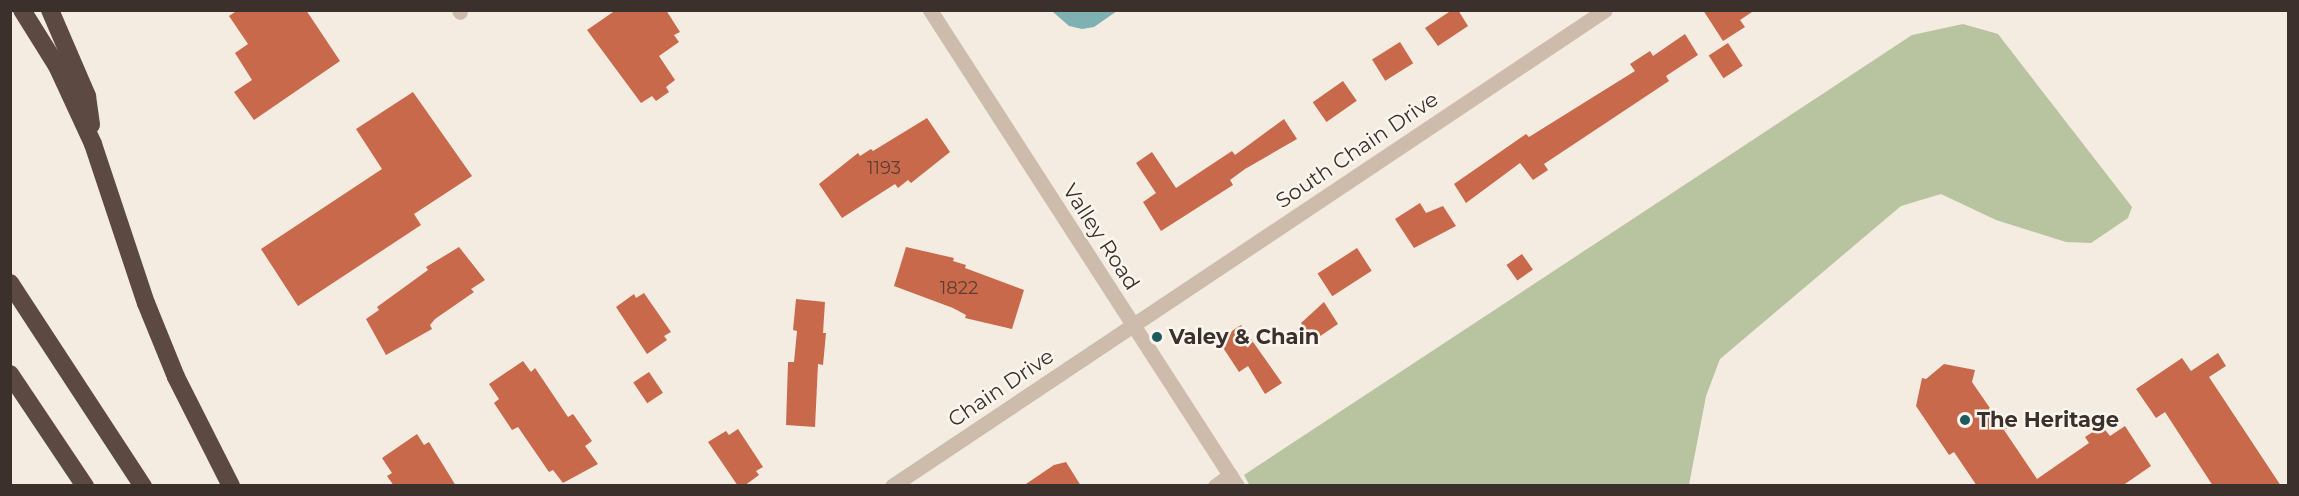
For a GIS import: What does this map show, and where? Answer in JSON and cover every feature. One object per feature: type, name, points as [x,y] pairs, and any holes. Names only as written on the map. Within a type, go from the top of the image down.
[{"type":"highway","points":[[22,10],[57,66],[93,144],[151,314],[176,376],[231,486]]},
{"type":"highway","points":[[50,10],[87,96],[93,144]]},
{"type":"highway","points":[[10,283],[143,486]]},
{"type":"highway","points":[[10,374],[85,486]]},
{"type":"street","name":"Valley Road","points":[[930,10],[1234,480]]},
{"type":"street","name":"South Chain Drive","points":[[1132,325],[1605,10]]},
{"type":"street","name":"Chain Drive","points":[[892,486],[1132,325]]},
{"type":"street","points":[[1215,486],[1234,480]]},
{"type":"green space","points":[[1963,24],[1998,34],[2132,207],[2128,218],[2091,243],[2066,242],[1996,220],[1941,194],[1901,206],[1720,359],[1706,396],[1689,485],[1250,486],[1244,475],[1912,35]]},
{"type":"water","points":[[1052,11],[1117,11],[1094,27],[1082,29],[1069,26]]},
{"type":"building","points":[[238,10],[306,10],[340,61],[254,120],[234,92],[252,80],[235,53],[248,44],[229,16]]},
{"type":"building","points":[[616,10],[666,10],[680,32],[674,35],[679,42],[659,56],[675,80],[666,87],[669,92],[656,101],[652,96],[641,103],[587,30]]},
{"type":"building","points":[[1452,10],[1458,10],[1468,26],[1438,46],[1425,28]]},
{"type":"building","points":[[1703,10],[1755,10],[1740,20],[1745,27],[1723,41]]},
{"type":"building","points":[[1685,34],[1698,55],[1666,76],[1669,81],[1544,164],[1548,170],[1533,180],[1520,163],[1466,203],[1454,184],[1526,134],[1529,137],[1635,71],[1630,64],[1650,51],[1653,56]]},
{"type":"building","points":[[1400,42],[1413,63],[1385,81],[1372,59]]},
{"type":"building","points":[[1728,43],[1743,66],[1723,78],[1709,56]]},
{"type":"building","points":[[1343,81],[1357,101],[1326,122],[1313,102]]},
{"type":"building","points":[[413,92],[472,176],[414,214],[421,225],[298,306],[261,249],[382,169],[356,129]]},
{"type":"building","points":[[927,118],[950,152],[911,183],[908,180],[898,188],[895,184],[842,218],[819,184],[858,153],[860,156],[871,149],[873,151]]},
{"type":"building","points":[[1284,119],[1297,139],[1245,169],[1230,180],[1233,185],[1161,231],[1143,202],[1156,193],[1136,163],[1152,152],[1176,188],[1232,151],[1235,155]]},
{"type":"building","points":[[1420,203],[1426,213],[1443,206],[1456,226],[1414,248],[1395,219]]},
{"type":"building","points":[[459,247],[485,280],[471,289],[474,292],[435,319],[430,325],[432,329],[386,355],[366,319],[379,310],[377,307],[428,270],[426,267]]},
{"type":"building","points":[[906,247],[954,258],[953,261],[966,265],[965,268],[1024,290],[1012,329],[965,318],[966,315],[953,308],[894,286]]},
{"type":"building","points":[[1357,248],[1372,271],[1332,296],[1318,274]]},
{"type":"building","points":[[1522,254],[1533,270],[1517,280],[1506,265]]},
{"type":"building","points":[[644,293],[671,332],[664,336],[667,340],[647,354],[616,307],[634,294],[636,298]]},
{"type":"building","points":[[796,299],[825,302],[823,333],[826,333],[823,365],[818,364],[815,427],[786,425],[788,362],[794,362],[797,331],[793,330]]},
{"type":"building","points":[[1324,302],[1338,324],[1313,341],[1301,323]]},
{"type":"building","points":[[1241,325],[1282,383],[1265,394],[1248,366],[1239,372],[1218,340]]},
{"type":"building","points":[[2218,353],[2226,366],[2209,377],[2281,486],[2213,486],[2165,412],[2156,418],[2136,389],[2182,358],[2191,371]]},
{"type":"building","points":[[523,361],[531,372],[535,368],[568,417],[573,414],[592,441],[585,446],[598,464],[563,483],[553,470],[549,472],[518,427],[512,430],[494,403],[499,399],[489,384]]},
{"type":"building","points":[[1944,364],[1975,370],[1972,382],[1994,414],[1998,412],[2009,427],[2004,430],[2037,479],[2089,443],[2085,437],[2102,426],[2110,436],[2125,426],[2151,466],[2122,486],[1977,486],[1954,452],[1949,455],[1916,406],[1922,378],[1926,379]]},
{"type":"building","points":[[649,372],[663,393],[647,403],[633,383]]},
{"type":"building","points":[[738,429],[763,467],[756,471],[759,475],[744,486],[738,486],[708,442],[726,431],[729,435]]},
{"type":"building","points":[[417,434],[424,445],[429,442],[456,486],[394,486],[387,476],[392,473],[382,458]]},
{"type":"building","points":[[1066,462],[1081,486],[1023,486],[1054,465]]},
{"type":"place","name":"Valey & Chain","points":[[1157,337]]},
{"type":"place","name":"The Heritage","points":[[1965,420]]}]
